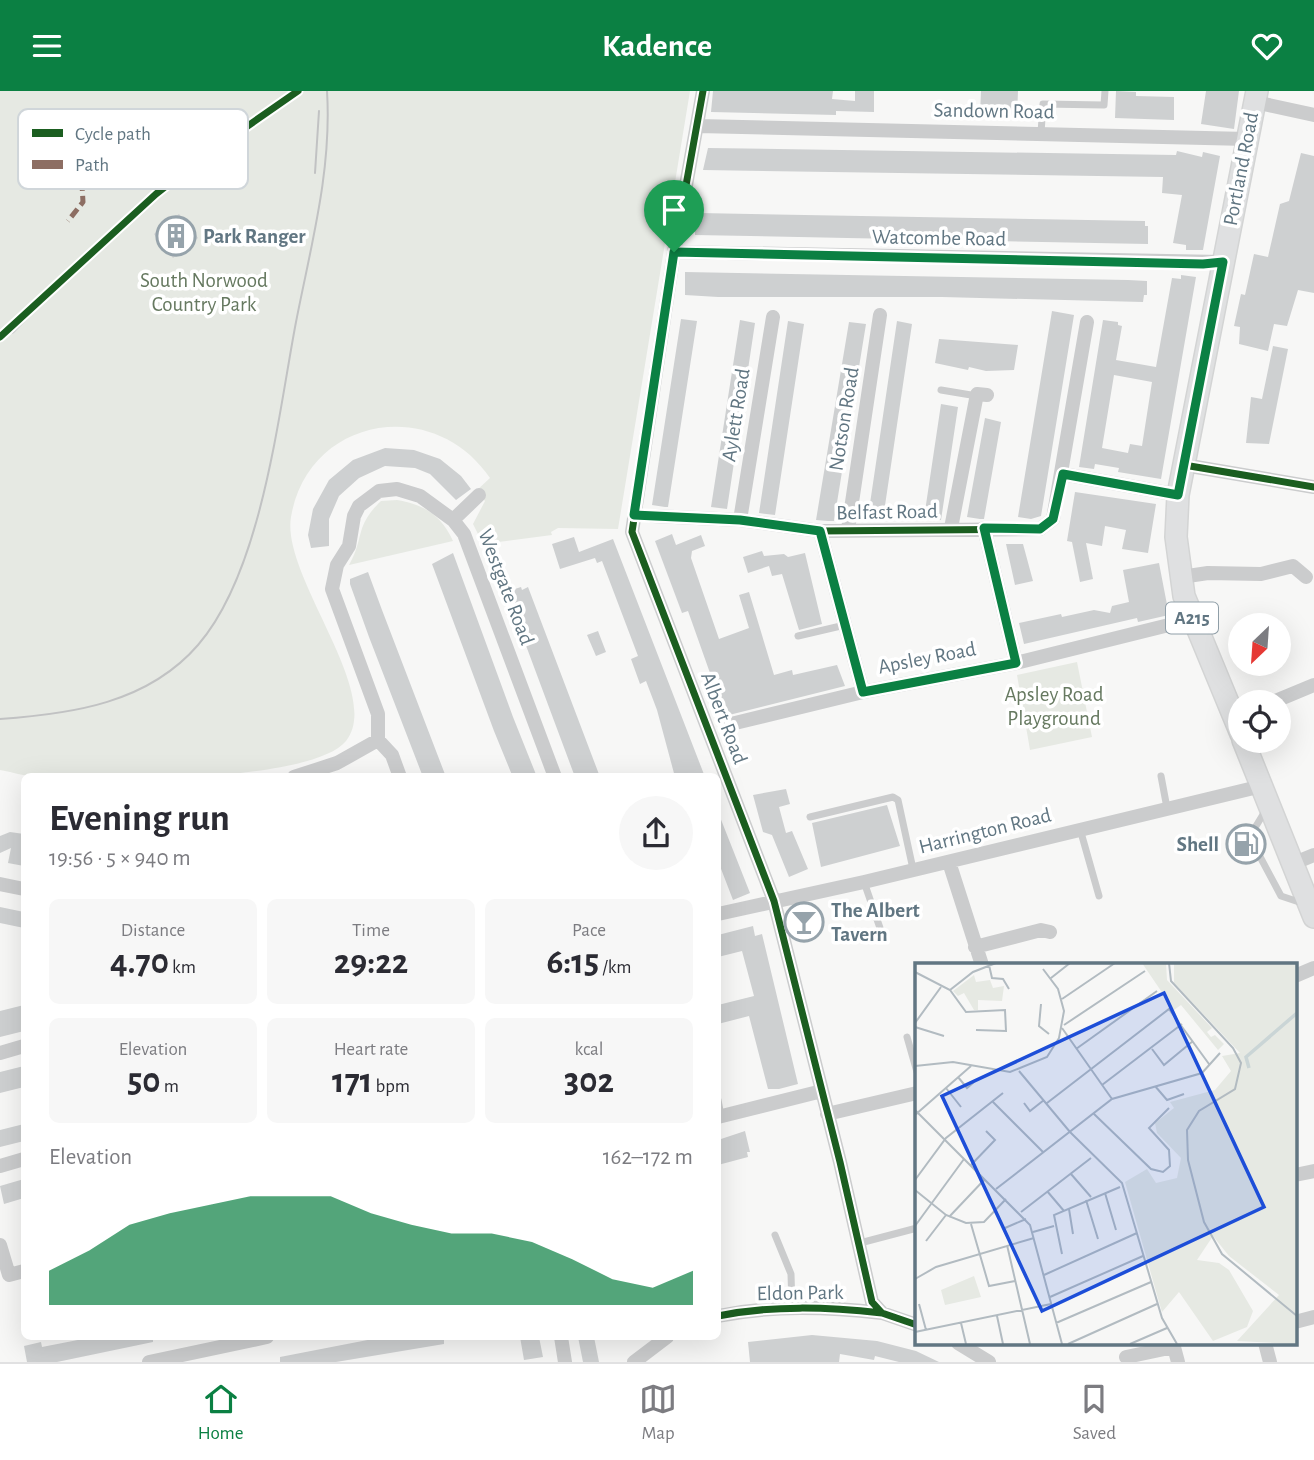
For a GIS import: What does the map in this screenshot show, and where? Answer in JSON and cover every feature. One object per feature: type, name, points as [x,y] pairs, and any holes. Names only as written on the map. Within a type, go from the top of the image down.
[{"type":"main road","name":"Portland Road","points":[[1228,699],[1193,619],[1181,577],[1176,537],[1178,495],[1213,263],[1256,96]]},
{"type":"main road","points":[[1248,753],[1312,911]]},
{"type":"street","name":"Albert Road","points":[[703,91],[674,252],[632,532],[774,901],[860,1244],[872,1302],[883,1313]]},
{"type":"street","points":[[1256,96],[1314,115]]},
{"type":"street","name":"Sandown Road","points":[[698,126],[1247,139]]},
{"type":"street","name":"Watcombe Road","points":[[674,252],[1213,263]]},
{"type":"street","name":"Notson Road","points":[[848,529],[880,315]]},
{"type":"street","name":"Aylett Road","points":[[740,520],[773,317]]},
{"type":"street","points":[[1087,322],[1063,474],[1178,495]]},
{"type":"street","points":[[951,528],[982,395]]},
{"type":"street","points":[[1184,465],[1314,487]]},
{"type":"street","name":"Belfast Road","points":[[653,516],[740,520],[820,531],[1040,529],[1053,519],[1063,474]]},
{"type":"street","name":"Westgate Road","points":[[378,740],[378,714],[332,589],[337,565],[349,546],[354,516],[359,506],[379,491],[397,489],[412,492],[453,520],[468,546],[553,773]]},
{"type":"street","points":[[453,520],[480,495]]},
{"type":"street","points":[[984,528],[1016,663]]},
{"type":"street","points":[[820,531],[863,692]]},
{"type":"street","points":[[1181,577],[1208,573],[1261,574],[1293,566],[1306,577]]},
{"type":"street","name":"Apsley Road","points":[[731,724],[863,692],[1016,663],[1193,619]]},
{"type":"street","points":[[1291,695],[1314,685]]},
{"type":"street","points":[[306,773],[337,763],[378,740],[392,755],[399,773]]},
{"type":"street","name":"Harrington Road","points":[[721,912],[864,882],[1167,808],[1266,795]]},
{"type":"street","points":[[1292,864],[1314,855]]},
{"type":"street","points":[[949,862],[981,963]]},
{"type":"street","points":[[0,884],[21,888]]},
{"type":"street","points":[[975,947],[1041,930],[1050,932]]},
{"type":"street","points":[[1296,976],[1314,968]]},
{"type":"street","points":[[0,1053],[21,1047]]},
{"type":"street","points":[[721,1116],[821,1091]]},
{"type":"street","points":[[827,1114],[915,1093]]},
{"type":"street","points":[[0,1166],[21,1160]]},
{"type":"street","points":[[1296,1175],[1314,1171]]},
{"type":"street","points":[[0,1244],[9,1275],[21,1272]]},
{"type":"street","name":"Eldon Park","points":[[721,1316],[792,1307],[883,1313]]},
{"type":"street","points":[[883,1313],[915,1324]]},
{"type":"street","points":[[1296,1322],[1314,1317]]},
{"type":"street","points":[[149,1362],[253,1340]]},
{"type":"street","points":[[561,1340],[565,1362]]},
{"type":"street","points":[[634,1362],[651,1357],[665,1340]]},
{"type":"street","points":[[961,1345],[989,1362]]},
{"type":"street","points":[[1266,1345],[1270,1362]]},
{"type":"street","points":[[1126,1357],[1174,1347],[1178,1362]]},
{"type":"lane","points":[[248,126],[298,91]]},
{"type":"lane","points":[[1041,133],[1043,104],[1104,105],[1105,91]]},
{"type":"lane","points":[[12,330],[34,304],[162,189]]},
{"type":"lane","points":[[941,390],[982,395]]},
{"type":"lane","points":[[798,636],[845,625]]},
{"type":"lane","points":[[1161,776],[1167,808]]},
{"type":"lane","points":[[1266,795],[1254,826],[1257,851],[1281,896],[1312,911]]},
{"type":"lane","points":[[810,817],[893,797],[898,800],[914,870]]},
{"type":"lane","points":[[1080,829],[1098,896]]},
{"type":"lane","points":[[864,882],[880,928]]},
{"type":"lane","points":[[907,1037],[915,1065]]},
{"type":"lane","points":[[860,1244],[915,1229]]},
{"type":"lane","points":[[775,1235],[791,1274],[792,1307]]},
{"type":"green space","name":"South Norwood Country Park","points":[[0,91],[690,91],[618,529],[558,528],[551,532],[552,535],[483,544],[473,524],[485,501],[476,491],[490,478],[466,452],[438,435],[407,427],[376,428],[347,438],[321,457],[302,483],[291,517],[292,542],[301,570],[343,665],[352,694],[354,720],[346,741],[325,755],[291,765],[238,773],[21,774],[0,770]]},
{"type":"green space","points":[[397,500],[424,508],[431,513],[443,524],[453,541],[349,565],[367,518],[381,501]]},
{"type":"green space","name":"Apsley Road Playground","points":[[1077,662],[1092,737],[1030,750],[1017,675]]},
{"type":"building","points":[[713,91],[833,91],[832,99],[855,101],[855,91],[874,91],[874,112],[836,111],[836,115],[711,112]]},
{"type":"building","points":[[981,91],[1018,91],[1017,116],[980,115]]},
{"type":"building","points":[[1116,91],[1136,92],[1136,96],[1174,97],[1174,120],[1115,118]]},
{"type":"building","points":[[1206,91],[1239,91],[1234,129],[1201,124]]},
{"type":"building","points":[[708,148],[1176,155],[1177,151],[1202,157],[1203,152],[1220,156],[1203,250],[1186,250],[1186,245],[1173,243],[1182,195],[1162,193],[1163,177],[703,170]]},
{"type":"building","points":[[1301,153],[1314,156],[1314,293],[1298,290],[1287,326],[1274,324],[1268,351],[1239,344],[1240,327],[1234,326],[1241,294],[1245,295],[1254,254],[1268,257],[1280,204],[1289,201]]},
{"type":"building","points":[[699,213],[1145,221],[1145,226],[1148,226],[1148,244],[695,235],[695,219],[699,219]]},
{"type":"building","name":"Park Ranger","points":[[179,214],[198,238],[173,258],[154,234]]},
{"type":"building","points":[[685,272],[1128,280],[1147,281],[1147,295],[1144,295],[1143,302],[942,297],[718,297],[685,295]]},
{"type":"building","points":[[1181,275],[1196,277],[1161,479],[1118,472],[1119,468],[1095,464],[1094,469],[1079,467],[1103,320],[1118,322],[1118,325],[1122,326],[1116,360],[1156,367],[1172,278],[1181,279]],"holes":[[[1114,375],[1152,382],[1142,446],[1130,444],[1128,453],[1102,448]]]},
{"type":"building","points":[[1052,311],[1074,315],[1041,516],[1031,519],[1018,517]]},
{"type":"building","points":[[681,319],[697,321],[668,507],[665,507],[652,505]]},
{"type":"building","points":[[740,320],[755,323],[727,509],[711,507]]},
{"type":"building","points":[[788,321],[804,324],[775,515],[759,513]]},
{"type":"building","points":[[897,321],[912,324],[883,519],[868,517]]},
{"type":"building","points":[[849,322],[866,324],[834,521],[816,520]]},
{"type":"building","points":[[939,339],[1018,345],[1014,370],[986,371],[969,367],[968,370],[935,363]]},
{"type":"building","points":[[1273,346],[1288,349],[1269,444],[1246,443],[1251,397],[1262,399]]},
{"type":"building","points":[[941,404],[958,407],[941,520],[924,518]]},
{"type":"building","points":[[985,418],[1001,422],[984,519],[980,519],[967,517]]},
{"type":"building","points":[[385,448],[414,450],[440,459],[461,476],[471,489],[456,500],[430,474],[415,468],[385,466],[359,478],[339,496],[329,519],[329,546],[311,548],[308,535],[313,509],[329,480],[353,460]]},
{"type":"building","points":[[1075,492],[1156,504],[1148,553],[1122,549],[1126,530],[1105,526],[1102,546],[1086,543],[1093,579],[1080,582],[1072,542],[1067,541]]},
{"type":"building","points":[[672,534],[676,545],[701,535],[705,546],[692,551],[691,558],[719,639],[749,628],[739,595],[749,592],[774,675],[792,670],[793,675],[837,665],[845,686],[729,715],[722,720],[712,691],[716,690],[688,611],[682,613],[655,541]]},
{"type":"building","points":[[574,537],[579,552],[613,539],[703,773],[674,773],[657,710],[646,681],[640,684],[631,659],[638,656],[602,561],[597,563],[595,558],[560,569],[552,544]]},
{"type":"building","points":[[1006,544],[1023,544],[1033,581],[1015,585]]},
{"type":"building","points":[[762,551],[764,556],[784,554],[788,557],[805,553],[822,624],[799,630],[782,574],[772,576],[769,566],[748,573],[743,557]]},
{"type":"building","points":[[453,553],[535,773],[511,773],[432,564]]},
{"type":"building","points":[[1159,563],[1169,615],[1138,622],[1137,618],[1024,644],[1019,623],[1094,610],[1110,613],[1112,606],[1129,602],[1123,570]]},
{"type":"building","points":[[368,572],[444,773],[421,773],[369,637],[350,579]]},
{"type":"building","points":[[528,587],[598,773],[574,773],[506,592]]},
{"type":"building","points":[[598,631],[606,652],[596,656],[587,635]]},
{"type":"building","points":[[786,789],[790,804],[779,807],[786,833],[792,831],[808,869],[789,877],[772,835],[763,832],[753,795]]},
{"type":"building","points":[[887,805],[900,846],[821,867],[812,823]]},
{"type":"building","points":[[721,820],[750,893],[733,900],[721,869]]},
{"type":"building","points":[[10,832],[21,834],[21,865],[8,863],[11,848],[0,853],[0,836]]},
{"type":"building","points":[[0,907],[21,911],[21,927],[0,923]]},
{"type":"building","points":[[753,926],[755,936],[762,934],[798,1084],[768,1089],[749,1016],[721,1023],[721,1004],[754,996],[742,951],[721,956],[721,934]]},
{"type":"building","points":[[21,1006],[21,1032],[0,1037],[0,1011]]},
{"type":"building","points":[[21,1067],[21,1088],[0,1093],[0,1072]]},
{"type":"building","points":[[21,1125],[21,1142],[0,1147],[0,1130]]},
{"type":"building","points":[[745,1131],[750,1152],[747,1152],[748,1157],[721,1164],[721,1139]]},
{"type":"building","points":[[21,1180],[21,1199],[4,1204],[0,1186]]},
{"type":"building","points":[[812,1335],[877,1341],[916,1351],[939,1362],[899,1362],[875,1356],[874,1360],[840,1354],[839,1362],[750,1362],[748,1342]]},
{"type":"building","points":[[78,1340],[153,1340],[57,1362],[27,1362],[24,1346],[41,1342],[42,1347]]},
{"type":"building","points":[[368,1340],[444,1340],[444,1344],[336,1362],[280,1362],[280,1357]]},
{"type":"building","points":[[521,1340],[540,1340],[543,1357],[524,1360]]},
{"type":"building","points":[[579,1340],[595,1340],[599,1362],[583,1362]]},
{"type":"tram line","points":[[0,719],[81,709],[132,693],[178,665],[198,645],[220,614],[238,577],[252,535],[274,446],[323,179],[328,120],[327,91]]},
{"type":"tram line","points":[[315,173],[319,111]]},
{"type":"marked path","points":[[68,221],[83,202],[82,189]]},
{"type":"cycle path","points":[[248,126],[298,91]]},
{"type":"cycle path","points":[[703,91],[674,252],[632,532],[774,901],[840,1162],[872,1302],[882,1313],[915,1324]]},
{"type":"cycle path","points":[[0,337],[162,189]]},
{"type":"cycle path","points":[[634,515],[740,520],[820,531],[1040,529],[1053,519],[1063,474],[1178,495],[1184,465],[1314,487]]},
{"type":"cycle path","points":[[721,1315],[800,1308],[882,1313]]},
{"type":"place","name":"Park Ranger","points":[[176,236]]},
{"type":"place","name":"Shell","points":[[1246,844]]},
{"type":"place","name":"The Albert Tavern","points":[[804,922]]},
{"type":"route","points":[[674,252],[1203,264],[1210,261],[1223,262],[1178,495],[1063,474],[1053,519],[1040,529],[984,528],[1016,663],[863,692],[820,531],[740,520],[634,515],[674,252]]}]
